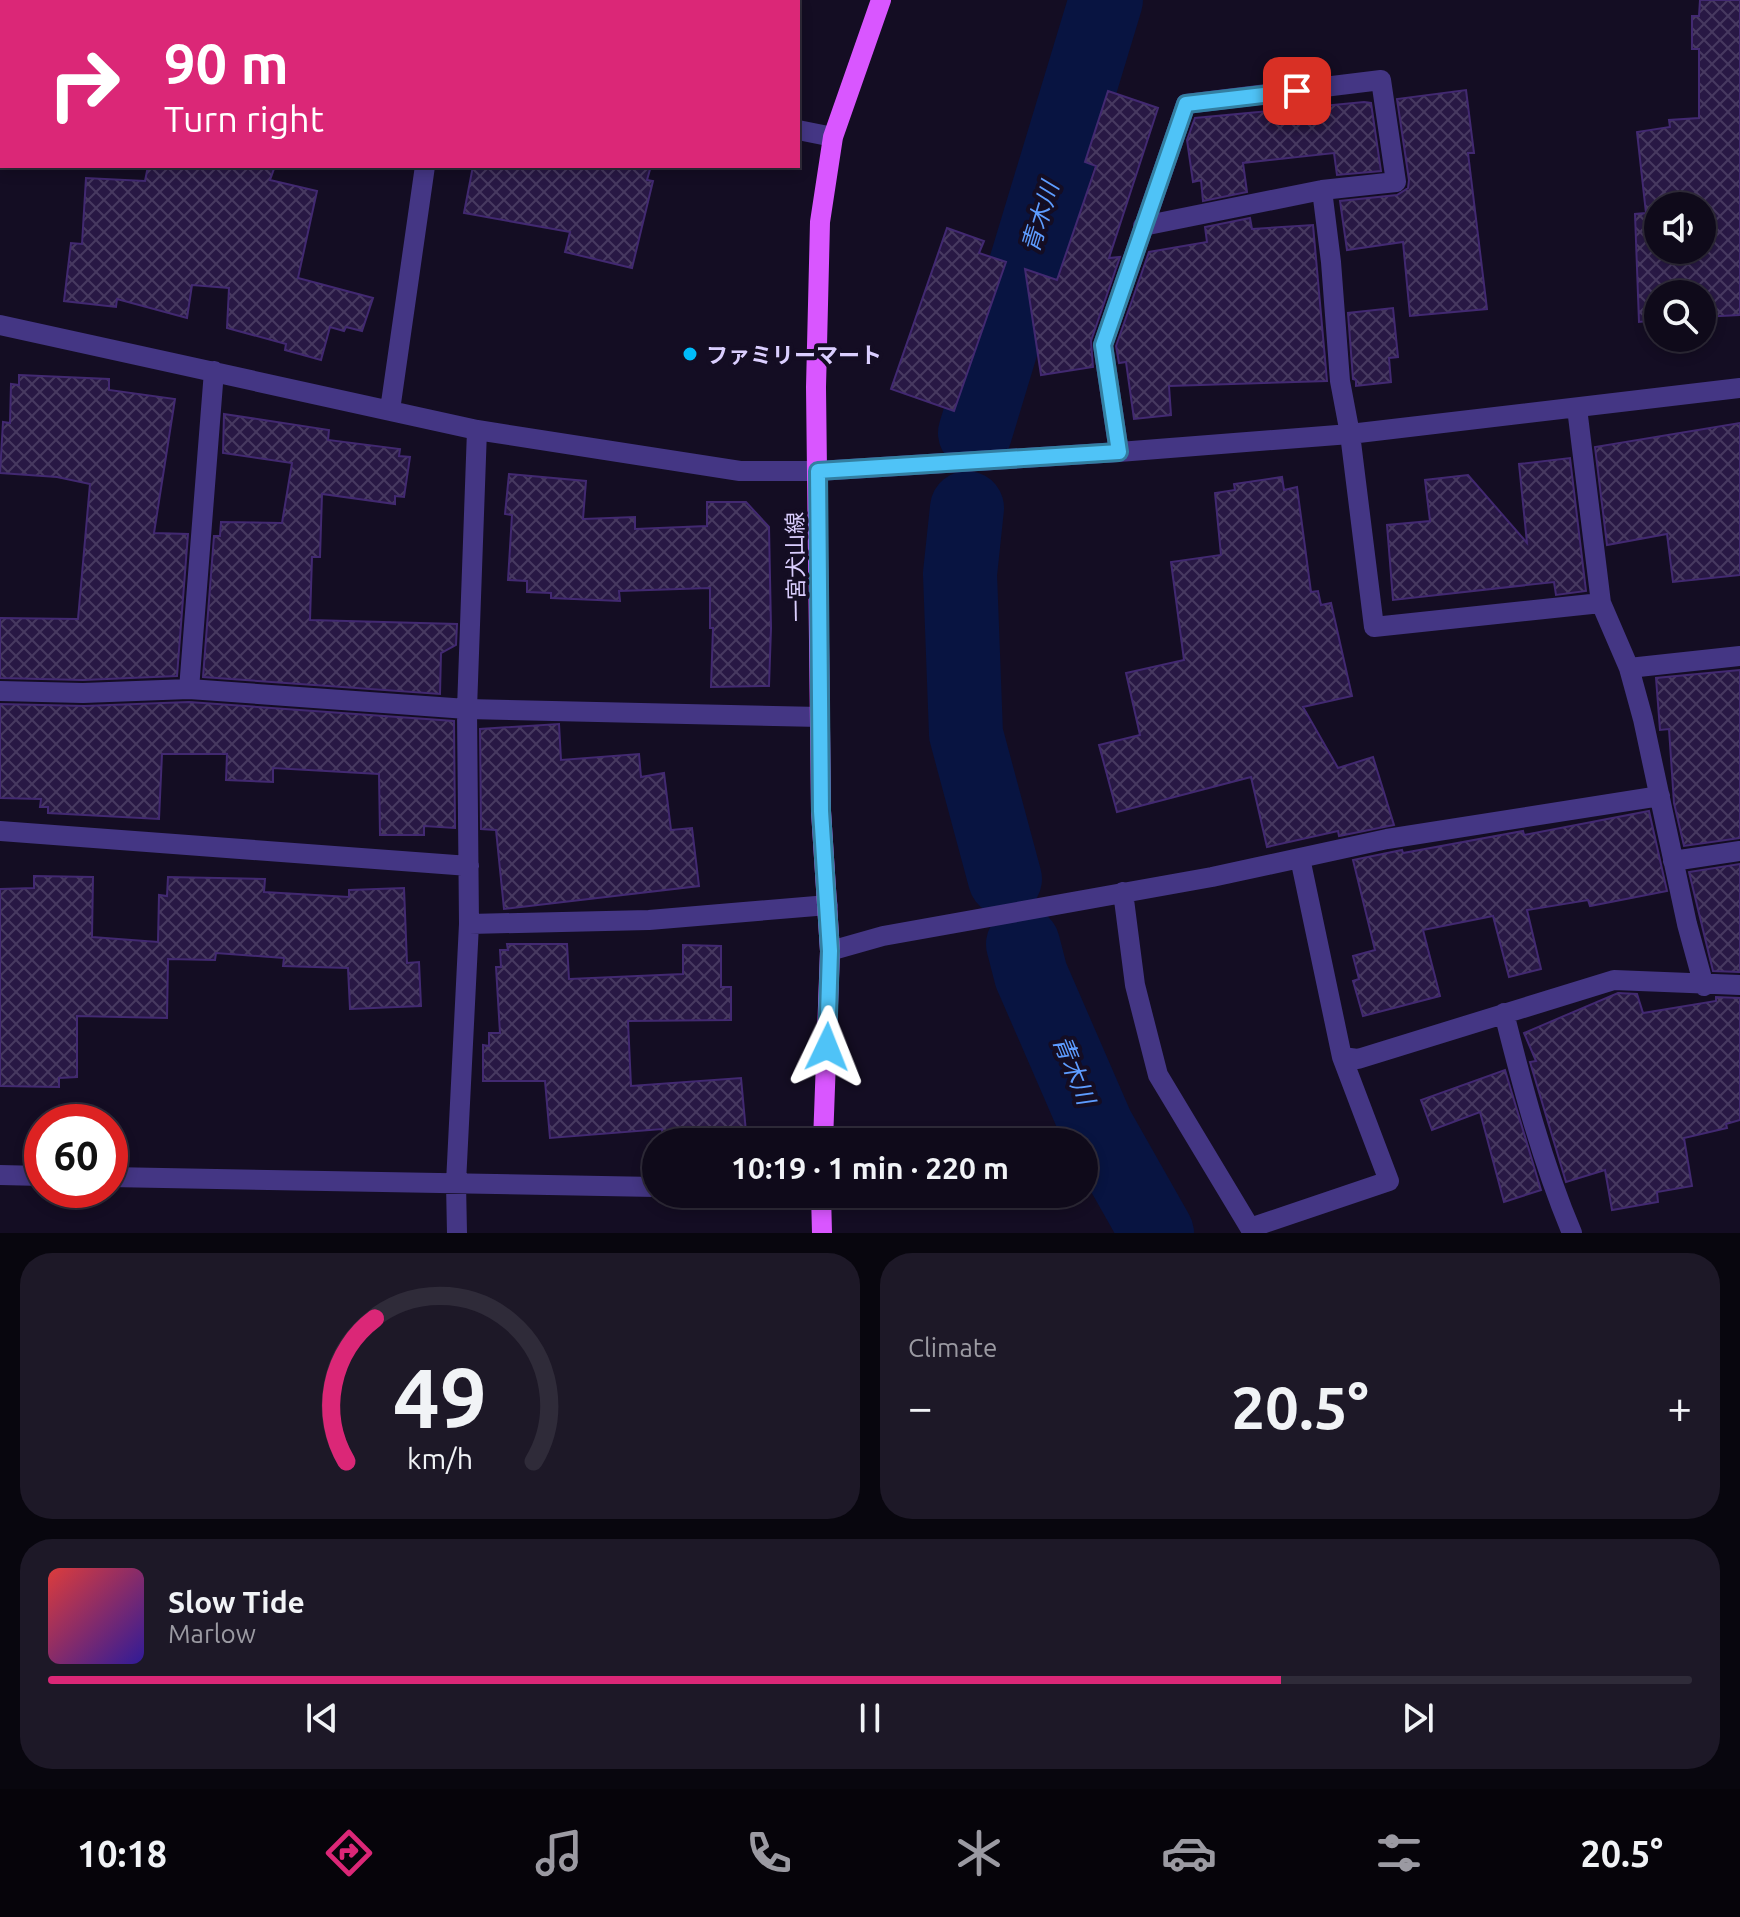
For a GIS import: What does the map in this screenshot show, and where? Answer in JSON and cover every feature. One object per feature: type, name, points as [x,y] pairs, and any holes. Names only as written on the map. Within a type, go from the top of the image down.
[{"type":"main road","name":"一宮犬山線","points":[[824,1128],[830,951],[821,811],[816,387],[820,222],[833,137],[881,0]]},
{"type":"main road","points":[[821,1208],[822,1233]]},
{"type":"street","points":[[1119,452],[1103,345],[1143,226],[1186,104],[1381,80],[1396,182],[1322,190],[1143,226]]},
{"type":"street","points":[[800,130],[833,137]]},
{"type":"street","points":[[390,410],[425,168]]},
{"type":"street","points":[[1322,190],[1340,381],[1350,434],[1374,627],[1601,603]]},
{"type":"street","points":[[0,325],[477,430],[740,471],[818,471],[1350,434],[1740,388]]},
{"type":"street","points":[[189,689],[214,371]]},
{"type":"street","points":[[1577,408],[1601,603],[1629,668],[1704,986]]},
{"type":"street","points":[[457,1233],[456,1183],[469,924],[467,709],[477,430]]},
{"type":"street","points":[[1629,668],[1740,656]]},
{"type":"street","points":[[0,691],[83,693],[189,689],[467,709],[820,717]]},
{"type":"street","points":[[830,951],[883,936],[1212,877],[1387,839],[1660,796]]},
{"type":"street","points":[[0,831],[469,866]]},
{"type":"street","points":[[1673,861],[1740,851]]},
{"type":"street","points":[[1123,892],[1135,985],[1158,1075],[1250,1228],[1389,1181],[1342,1057],[1300,858]]},
{"type":"street","points":[[469,924],[649,920],[828,905]]},
{"type":"street","points":[[1342,1057],[1358,1059],[1614,980],[1704,986],[1740,985]]},
{"type":"street","points":[[1504,1013],[1534,1131],[1554,1192],[1572,1233]]},
{"type":"street","points":[[0,1175],[24,1176]]},
{"type":"street","points":[[128,1177],[642,1187]]},
{"type":"building","points":[[1700,0],[1740,0],[1740,315],[1716,316],[1716,280],[1644,280],[1644,321],[1639,322],[1635,214],[1644,213],[1644,264],[1716,264],[1716,192],[1644,192],[1644,195],[1637,132],[1670,127],[1669,120],[1699,118],[1699,49],[1692,49],[1692,16],[1699,16]]},
{"type":"building","points":[[1466,90],[1474,153],[1468,153],[1487,309],[1410,316],[1403,242],[1347,250],[1340,201],[1397,195],[1408,188],[1397,99]]},
{"type":"building","points":[[1108,91],[1158,108],[1109,258],[1120,257],[1091,341],[1093,367],[1041,375],[1025,269],[1057,280],[1096,166],[1085,162]]},
{"type":"building","points":[[1371,103],[1381,171],[1337,175],[1334,153],[1243,163],[1247,192],[1203,201],[1201,180],[1193,182],[1187,140],[1195,118]]},
{"type":"building","points":[[148,168],[274,168],[270,180],[317,191],[298,278],[373,298],[362,331],[330,327],[321,360],[285,350],[286,344],[227,328],[229,288],[192,285],[187,318],[117,299],[116,307],[64,301],[71,243],[82,244],[86,178],[145,181]]},
{"type":"building","points":[[473,168],[650,168],[647,180],[653,181],[632,268],[565,252],[570,232],[464,213]]},
{"type":"building","points":[[1250,218],[1252,229],[1313,225],[1327,381],[1169,386],[1171,415],[1134,419],[1126,362],[1119,363],[1116,346],[1149,252],[1207,242],[1205,227]]},
{"type":"building","points":[[947,228],[984,241],[979,253],[1006,262],[954,411],[891,389]]},
{"type":"building","points":[[1393,308],[1398,357],[1389,358],[1391,382],[1356,386],[1348,313]]},
{"type":"building","points":[[19,375],[109,379],[109,390],[175,399],[154,533],[188,534],[177,676],[83,680],[0,678],[0,618],[78,619],[90,484],[57,477],[0,473],[3,422],[10,423],[11,384],[19,385]]},
{"type":"building","points":[[224,414],[329,430],[328,440],[400,449],[399,456],[410,457],[404,497],[395,496],[395,504],[322,494],[320,557],[312,557],[310,620],[457,624],[456,645],[441,653],[440,694],[203,677],[214,536],[220,536],[221,522],[282,523],[292,463],[223,453]]},
{"type":"building","points":[[1740,423],[1740,575],[1673,582],[1667,534],[1607,545],[1595,447]]},
{"type":"building","points":[[1570,458],[1586,591],[1556,595],[1554,582],[1393,600],[1387,525],[1430,521],[1425,480],[1468,475],[1527,543],[1519,464]]},
{"type":"building","points":[[509,474],[586,481],[583,519],[635,517],[635,529],[707,526],[707,502],[746,502],[769,527],[769,686],[711,687],[713,628],[710,628],[710,588],[619,591],[620,601],[551,598],[551,593],[527,592],[527,581],[508,580],[512,515],[505,514]]},
{"type":"building","points":[[1282,477],[1284,490],[1297,487],[1311,592],[1318,591],[1321,605],[1331,603],[1352,696],[1303,707],[1338,768],[1373,757],[1394,825],[1339,836],[1338,831],[1267,847],[1251,777],[1117,812],[1099,745],[1140,735],[1126,673],[1184,660],[1171,562],[1221,555],[1215,493],[1235,490],[1234,484]]},
{"type":"building","points":[[1740,670],[1740,838],[1684,846],[1674,803],[1669,729],[1660,730],[1656,678]]},
{"type":"building","points":[[189,702],[454,721],[455,828],[424,826],[424,835],[380,835],[379,774],[273,768],[273,782],[226,780],[227,754],[162,754],[159,819],[48,813],[48,807],[40,807],[41,799],[0,798],[0,704],[84,706]]},
{"type":"building","points":[[559,724],[561,760],[639,754],[641,777],[664,773],[671,830],[692,828],[699,886],[504,909],[496,830],[481,829],[480,729]]},
{"type":"building","points":[[1649,811],[1667,891],[1590,906],[1588,900],[1527,910],[1541,969],[1509,977],[1493,916],[1423,930],[1440,996],[1363,1016],[1353,981],[1359,979],[1353,956],[1375,950],[1353,860],[1523,831],[1524,835]]},
{"type":"building","points":[[1740,864],[1740,972],[1713,971],[1689,872]]},
{"type":"building","points":[[34,876],[93,877],[92,937],[158,942],[159,895],[167,896],[168,877],[265,879],[264,892],[349,897],[349,890],[404,888],[407,963],[419,962],[421,1006],[350,1009],[348,968],[283,966],[284,958],[216,953],[215,960],[168,959],[167,1018],[77,1016],[77,1077],[59,1078],[59,1087],[0,1086],[0,889],[34,888]]},
{"type":"building","points":[[507,944],[567,944],[569,979],[683,974],[683,945],[721,946],[721,987],[731,987],[731,1020],[628,1021],[631,1086],[741,1078],[746,1128],[642,1128],[642,1131],[550,1138],[545,1081],[483,1081],[483,1045],[489,1046],[489,1033],[500,1033],[496,967],[501,967],[500,950],[508,950]]},
{"type":"building","points":[[1618,993],[1637,994],[1643,1013],[1716,1001],[1716,997],[1740,998],[1740,1120],[1726,1124],[1727,1128],[1684,1138],[1692,1186],[1657,1192],[1658,1202],[1612,1210],[1605,1170],[1566,1182],[1530,1062],[1536,1061],[1524,1033]]},
{"type":"building","points":[[1505,1070],[1541,1190],[1504,1202],[1480,1112],[1432,1130],[1421,1100]]},
{"type":"waterway","name":"青木川","points":[[975,433],[1106,0]]},
{"type":"waterway","name":"青木川","points":[[967,508],[960,574],[966,734],[1005,879]]},
{"type":"waterway","name":"青木川","points":[[1023,944],[1031,975],[1097,1127],[1157,1233]]},
{"type":"place","name":"ファミリーマート","points":[[690,354]]},
{"type":"route","points":[[827,1047],[830,951],[821,811],[818,471],[1119,452],[1103,345],[1186,104],[1297,91]]}]
